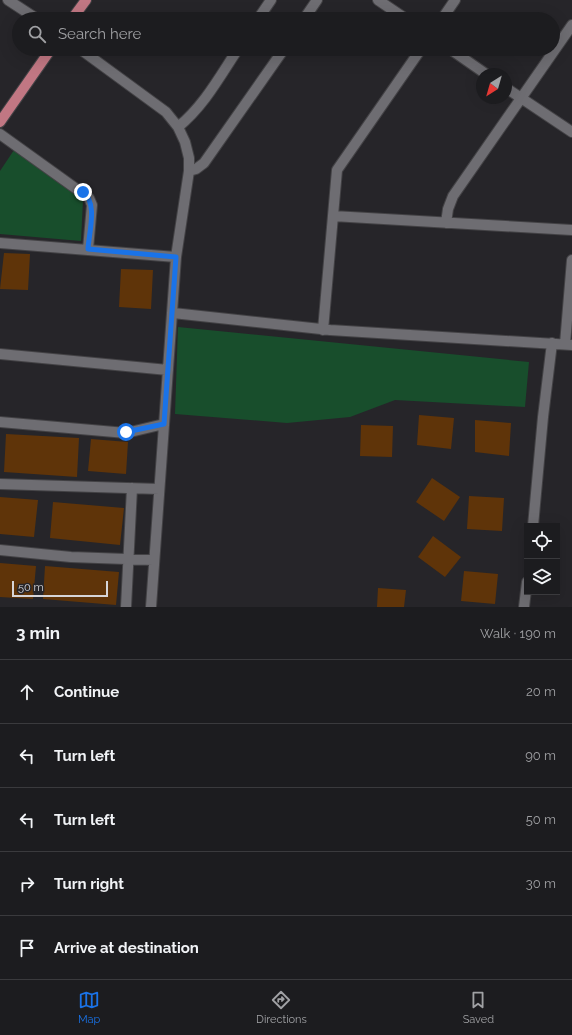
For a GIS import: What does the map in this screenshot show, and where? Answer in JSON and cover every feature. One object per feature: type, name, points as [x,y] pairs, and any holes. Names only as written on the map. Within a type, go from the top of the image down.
[{"type":"main road","points":[[77,12],[86,0]]},
{"type":"main road","points":[[0,122],[46,56]]},
{"type":"street","points":[[8,0],[26,12]]},
{"type":"street","points":[[263,12],[271,0]]},
{"type":"street","points":[[309,12],[318,0]]},
{"type":"street","points":[[378,0],[396,12]]},
{"type":"street","points":[[447,12],[455,0]]},
{"type":"street","points":[[560,42],[572,25]]},
{"type":"street","points":[[90,56],[166,112],[178,127],[185,142],[189,158],[189,171],[176,257],[173,313],[153,560],[151,607]]},
{"type":"street","points":[[178,127],[191,116],[205,99],[233,56]]},
{"type":"street","points":[[189,171],[196,169],[204,163],[279,56]]},
{"type":"street","points":[[323,330],[337,170],[416,56]]},
{"type":"street","points":[[460,56],[477,68]]},
{"type":"street","points":[[446,223],[448,209],[454,196],[520,97],[550,56]]},
{"type":"street","points":[[512,92],[572,132]]},
{"type":"street","points":[[0,134],[89,198],[92,205],[88,249]]},
{"type":"street","points":[[333,216],[572,230]]},
{"type":"street","points":[[0,243],[176,257]]},
{"type":"street","points":[[173,313],[323,330],[568,344],[572,260]]},
{"type":"street","points":[[534,523],[543,417],[552,343]]},
{"type":"street","points":[[0,354],[168,370]]},
{"type":"street","points":[[0,422],[126,432],[164,424]]},
{"type":"street","points":[[0,484],[159,489]]},
{"type":"street","points":[[126,607],[127,559],[132,488]]},
{"type":"street","points":[[0,550],[71,557],[153,560]]},
{"type":"street","points":[[524,607],[525,595]]},
{"type":"green space","points":[[14,150],[83,200],[81,241],[0,234],[0,171]]},
{"type":"green space","points":[[178,327],[529,362],[525,407],[395,400],[350,417],[287,423],[175,414]]},
{"type":"building","points":[[4,253],[30,254],[28,290],[0,289]]},
{"type":"building","points":[[121,269],[153,270],[151,309],[119,307]]},
{"type":"building","points":[[419,415],[454,418],[451,449],[417,445]]},
{"type":"building","points":[[475,420],[511,423],[509,456],[475,452]]},
{"type":"building","points":[[361,425],[393,426],[392,457],[360,456]]},
{"type":"building","points":[[6,434],[79,438],[77,477],[4,472]]},
{"type":"building","points":[[91,439],[128,442],[126,474],[88,471]]},
{"type":"building","points":[[432,478],[460,497],[444,521],[416,502]]},
{"type":"building","points":[[469,496],[504,498],[502,531],[467,529]]},
{"type":"building","points":[[0,497],[38,500],[34,537],[0,534]]},
{"type":"building","points":[[53,502],[124,508],[120,545],[50,538]]},
{"type":"building","points":[[433,536],[461,557],[445,577],[418,557]]},
{"type":"building","points":[[0,563],[36,566],[33,599],[0,597]]},
{"type":"building","points":[[45,566],[119,572],[116,605],[43,599]]},
{"type":"building","points":[[464,571],[498,574],[495,604],[461,601]]},
{"type":"building","points":[[378,588],[406,590],[404,607],[377,607]]},
{"type":"route","points":[[83,192],[87,194],[92,205],[88,249],[176,257],[164,424],[126,432]]}]
